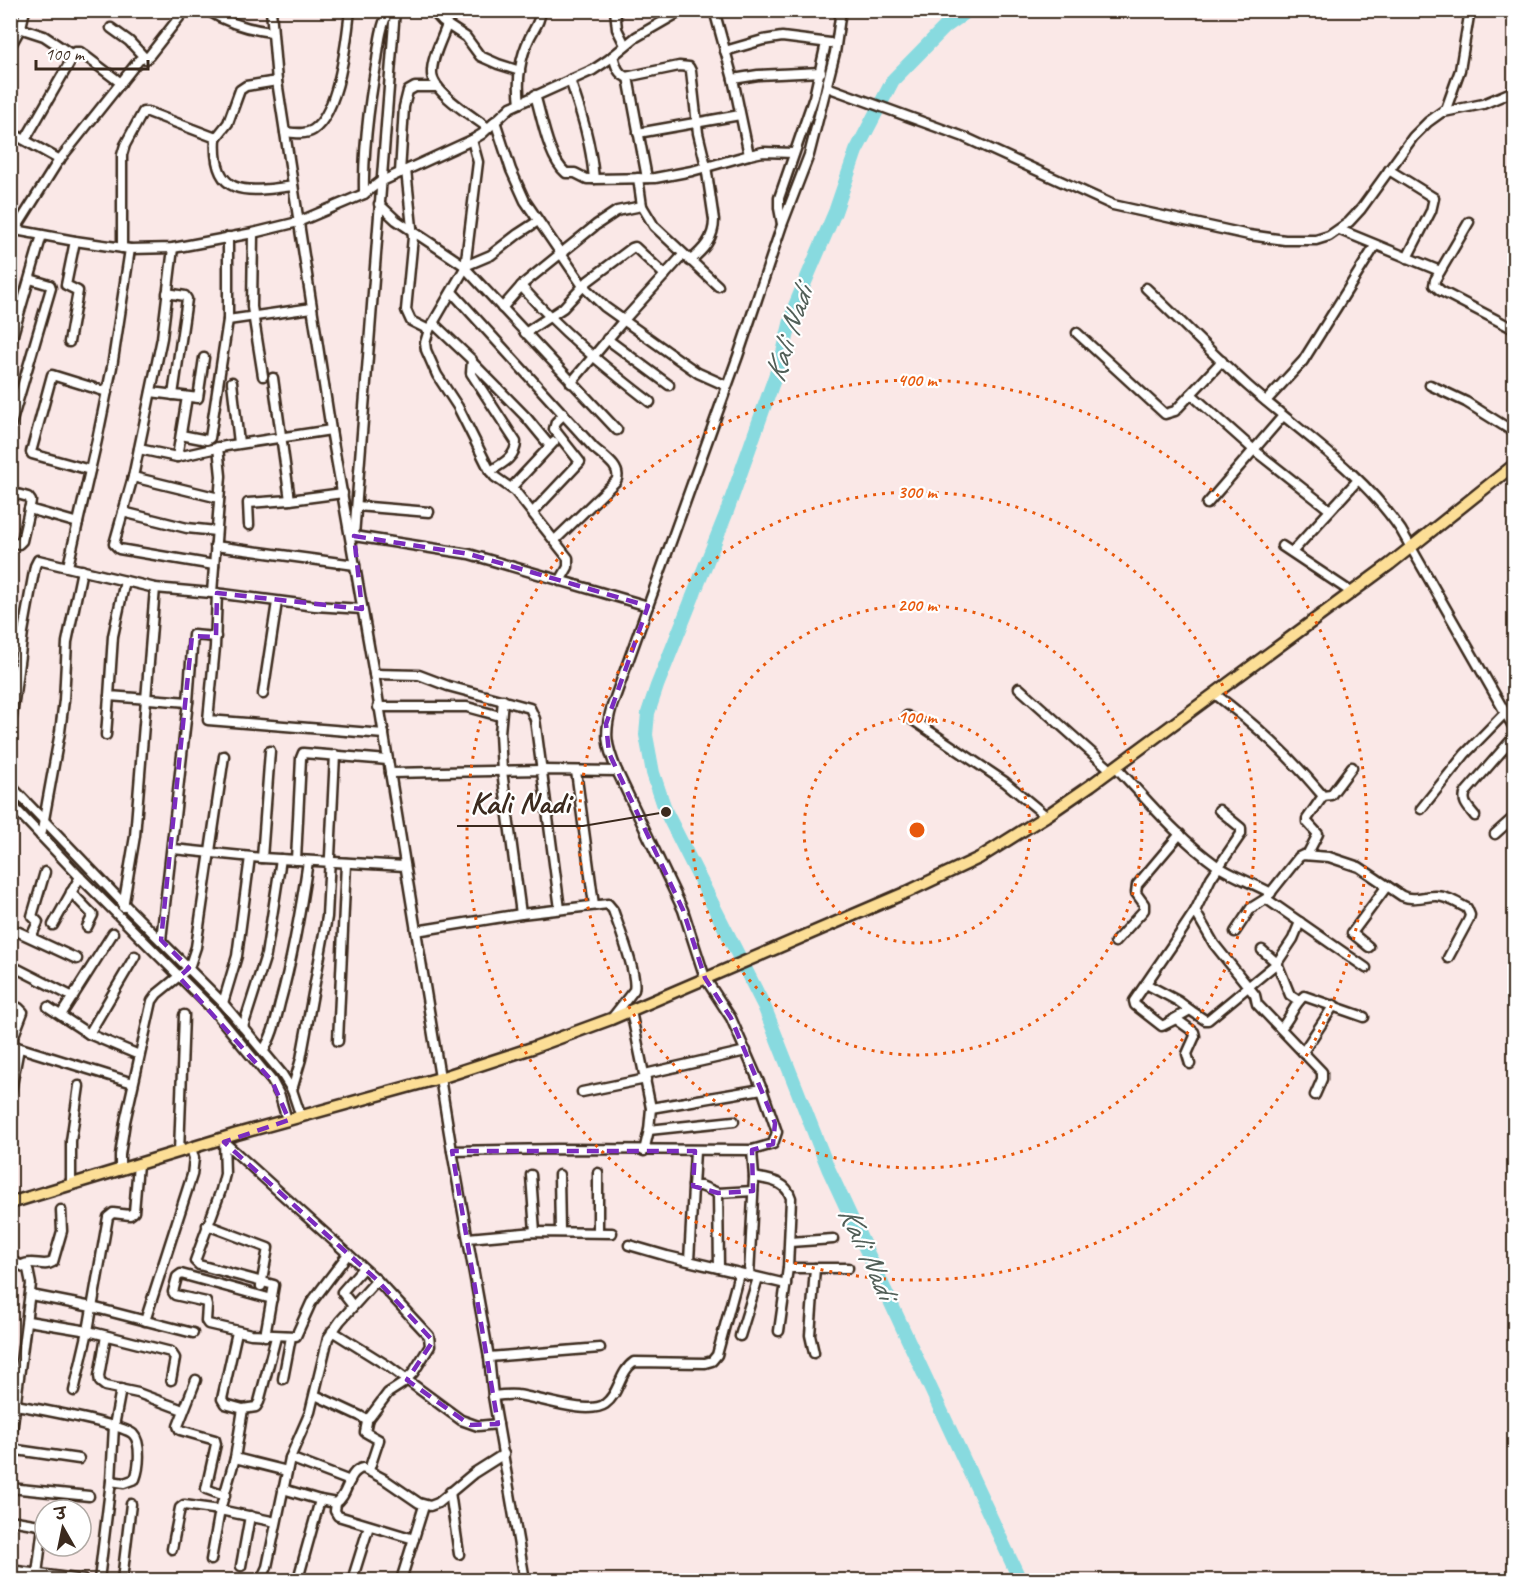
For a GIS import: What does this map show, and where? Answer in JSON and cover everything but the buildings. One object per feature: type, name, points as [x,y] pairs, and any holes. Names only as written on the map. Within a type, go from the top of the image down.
[{"type":"main road","points":[[10,1203],[287,1120],[440,1078],[532,1048],[631,1011],[907,892],[979,858],[1046,816],[1215,694],[1411,547],[1515,465]]},
{"type":"street","points":[[10,47],[21,27],[25,10]]},
{"type":"street","points":[[207,10],[250,29],[271,32]]},
{"type":"street","points":[[271,10],[271,32],[277,81],[331,430],[353,548],[525,1581]]},
{"type":"street","points":[[285,132],[309,132],[315,129],[322,120],[340,76],[350,10]]},
{"type":"street","points":[[364,194],[364,160],[372,85],[389,10]]},
{"type":"street","points":[[353,548],[395,10]]},
{"type":"street","points":[[432,10],[447,25],[466,38],[480,56],[520,71]]},
{"type":"street","points":[[520,102],[518,89],[520,71],[527,45],[538,24],[541,10]]},
{"type":"street","points":[[615,10],[617,29],[626,45]]},
{"type":"street","points":[[14,229],[75,242],[126,249],[173,248],[253,234],[298,222],[364,194],[381,182],[471,140],[520,102],[593,70],[648,29],[683,10]]},
{"type":"street","points":[[714,10],[733,79],[749,155]]},
{"type":"street","points":[[452,1151],[752,1150],[773,1144],[777,1139],[775,1124],[746,1051],[609,753],[606,724],[782,225],[809,155],[837,45],[841,10]]},
{"type":"street","points":[[1444,112],[1454,92],[1460,70],[1470,10]]},
{"type":"street","points":[[10,238],[60,160],[138,60],[146,59],[180,12]]},
{"type":"street","points":[[10,25],[44,36],[71,54]]},
{"type":"street","points":[[447,25],[431,71],[432,78],[453,102],[492,124],[519,189],[583,286],[599,302],[698,373],[727,386]]},
{"type":"street","points":[[111,28],[129,41],[146,59]]},
{"type":"street","points":[[725,51],[782,36],[837,45]]},
{"type":"street","points":[[782,225],[779,198],[814,97],[826,43]]},
{"type":"street","points":[[71,54],[80,52],[121,83]]},
{"type":"street","points":[[24,140],[70,62],[71,54]]},
{"type":"street","points":[[571,382],[665,275],[708,243],[714,228],[714,209],[697,123],[689,67],[679,66],[628,77],[621,75],[613,56]]},
{"type":"street","points":[[733,79],[758,75],[821,72]]},
{"type":"street","points":[[628,77],[643,178],[642,206],[654,226],[718,286]]},
{"type":"street","points":[[570,80],[585,121],[592,154],[594,180]]},
{"type":"street","points":[[277,81],[246,86],[240,90],[228,123],[216,138],[215,151],[220,173],[224,179],[235,186],[253,191],[293,186]]},
{"type":"street","points":[[438,87],[415,87],[408,91],[404,107],[403,171],[413,242],[406,310],[411,321],[431,326],[458,345],[550,446]]},
{"type":"street","points":[[827,87],[964,137],[1060,183],[1113,205],[1225,230],[1285,240],[1323,239],[1340,230],[1361,209],[1413,137],[1428,122],[1444,112],[1471,107],[1515,91]]},
{"type":"street","points":[[535,95],[553,154],[562,171],[575,172],[587,179],[643,178],[678,174],[764,152],[794,153]]},
{"type":"street","points":[[68,566],[107,392],[126,249],[122,155],[125,145],[141,114],[148,112],[216,138]]},
{"type":"street","points":[[638,133],[740,116]]},
{"type":"street","points":[[10,132],[60,160]]},
{"type":"street","points":[[471,140],[478,162],[465,267],[431,326],[425,343],[429,359],[437,375],[471,430],[490,471],[511,488],[533,512],[569,561],[560,581]]},
{"type":"street","points":[[1389,170],[1434,198],[1431,211],[1407,258]]},
{"type":"street","points":[[379,204],[396,220],[465,267],[617,430]]},
{"type":"street","points":[[502,308],[521,286],[612,214],[623,208],[642,206]]},
{"type":"street","points":[[465,267],[491,255],[538,221]]},
{"type":"street","points":[[1469,222],[1434,282],[1436,288],[1515,329]]},
{"type":"street","points":[[1340,230],[1440,271]]},
{"type":"street","points":[[253,234],[253,316],[263,376]]},
{"type":"street","points":[[10,345],[15,316],[30,279],[42,236]]},
{"type":"street","points":[[181,435],[207,440],[210,438],[228,320],[228,237]]},
{"type":"street","points":[[69,342],[78,291],[66,285],[75,242]]},
{"type":"street","points":[[1266,401],[1303,361],[1375,246]]},
{"type":"street","points":[[525,333],[563,308],[583,286],[634,247],[665,275]]},
{"type":"street","points":[[173,248],[162,338],[133,477],[115,547],[214,565]]},
{"type":"street","points":[[10,428],[51,288],[50,285],[30,279]]},
{"type":"street","points":[[521,286],[549,317],[592,357],[650,402]]},
{"type":"street","points":[[1146,288],[1222,361],[1358,480],[1381,503],[1401,530],[1515,728]]},
{"type":"street","points":[[452,292],[619,474],[616,481],[555,540]]},
{"type":"street","points":[[167,293],[185,296],[187,299],[173,395]]},
{"type":"street","points":[[228,320],[312,308]]},
{"type":"street","points":[[1077,333],[1165,414],[1175,411],[1222,361]]},
{"type":"street","points":[[607,339],[669,385]]},
{"type":"street","points":[[151,392],[199,397],[204,358]]},
{"type":"street","points":[[473,363],[471,373],[516,442],[511,456],[490,471]]},
{"type":"street","points":[[90,470],[31,452],[52,375],[107,392]]},
{"type":"street","points":[[273,378],[290,500]]},
{"type":"street","points":[[232,382],[239,443]]},
{"type":"street","points":[[1430,385],[1466,402],[1515,432]]},
{"type":"street","points":[[1191,394],[1254,450],[1330,510]]},
{"type":"street","points":[[177,457],[187,397]]},
{"type":"street","points":[[533,512],[580,462],[554,429],[564,414]]},
{"type":"street","points":[[1207,504],[1283,416]]},
{"type":"street","points":[[139,448],[177,457],[239,443],[331,430]]},
{"type":"street","points":[[511,488],[560,436]]},
{"type":"street","points":[[218,447],[221,476],[214,565],[216,637],[208,720],[384,735]]},
{"type":"street","points":[[133,477],[219,498]]},
{"type":"street","points":[[1292,552],[1358,480]]},
{"type":"street","points":[[10,492],[30,498],[22,541],[19,544],[10,542]]},
{"type":"street","points":[[249,525],[248,503],[343,493]]},
{"type":"street","points":[[357,506],[429,512]]},
{"type":"street","points":[[29,509],[78,523]]},
{"type":"street","points":[[123,512],[187,528],[216,531]]},
{"type":"street","points":[[354,536],[469,554],[648,606]]},
{"type":"street","points":[[215,546],[355,565]]},
{"type":"street","points":[[1282,546],[1351,592]]},
{"type":"street","points":[[10,732],[23,632],[36,562],[41,560],[155,588],[362,609]]},
{"type":"street","points":[[42,836],[64,700],[67,642],[82,570]]},
{"type":"street","points":[[106,735],[113,636],[125,581]]},
{"type":"street","points":[[118,916],[124,904],[135,836],[155,588]]},
{"type":"street","points":[[263,694],[277,602]]},
{"type":"street","points":[[161,940],[173,849],[193,635],[216,637]]},
{"type":"street","points":[[374,674],[419,675],[448,686],[526,705],[534,712],[560,909]]},
{"type":"street","points":[[1019,688],[1114,768],[1180,834],[1218,867],[1269,895],[1300,922],[1366,968]]},
{"type":"street","points":[[1215,694],[1261,729],[1323,796]]},
{"type":"street","points":[[109,696],[188,702]]},
{"type":"street","points":[[503,700],[500,716],[502,771],[521,914]]},
{"type":"street","points":[[378,707],[467,707],[500,716]]},
{"type":"street","points":[[1421,809],[1465,754],[1505,713]]},
{"type":"street","points":[[907,716],[1022,793],[1046,816]]},
{"type":"street","points":[[1475,816],[1464,802],[1466,792],[1515,736]]},
{"type":"street","points":[[262,858],[270,751]]},
{"type":"street","points":[[296,860],[301,755],[306,752],[388,760]]},
{"type":"street","points":[[292,1090],[301,1059],[327,917],[335,755]]},
{"type":"street","points":[[120,1170],[121,1139],[152,1001],[157,994],[189,968],[199,935],[224,756]]},
{"type":"street","points":[[1307,855],[1318,834],[1307,819],[1323,796],[1331,795],[1352,767]]},
{"type":"street","points":[[576,771],[594,905]]},
{"type":"street","points":[[390,773],[617,771]]},
{"type":"street","points":[[10,784],[124,904],[223,1003],[282,1074],[292,1090],[301,1117]]},
{"type":"street","points":[[10,803],[118,916],[214,1011],[272,1082],[280,1096],[287,1120]]},
{"type":"street","points":[[1190,1011],[1162,1026],[1135,1005],[1134,1000],[1195,911],[1218,867],[1242,832],[1241,828],[1219,810]]},
{"type":"street","points":[[1495,834],[1515,817]]},
{"type":"street","points":[[1115,942],[1144,910],[1144,904],[1136,893],[1137,885],[1180,834]]},
{"type":"street","points":[[173,849],[281,860],[405,866]]},
{"type":"street","points":[[1235,932],[1251,908],[1269,895],[1299,857],[1307,855],[1329,857],[1359,867],[1409,899],[1446,897],[1467,908],[1469,919],[1448,958]]},
{"type":"street","points":[[223,1003],[237,956],[250,857]]},
{"type":"street","points":[[243,1027],[266,955],[281,860]]},
{"type":"street","points":[[263,1050],[272,1033],[285,986],[308,861]]},
{"type":"street","points":[[338,1041],[346,863]]},
{"type":"street","points":[[31,937],[38,922],[32,916],[45,872]]},
{"type":"street","points":[[53,925],[80,877]]},
{"type":"street","points":[[1369,947],[1352,933],[1387,886]]},
{"type":"street","points":[[73,888],[93,915],[87,927]]},
{"type":"street","points":[[416,931],[521,914],[608,904],[612,906],[635,978],[634,990],[611,1019]]},
{"type":"street","points":[[1195,911],[1219,951],[1255,995],[1257,1004],[1322,1072],[1322,1079],[1315,1095]]},
{"type":"street","points":[[1146,984],[1178,1001],[1206,1021],[1277,963],[1293,939],[1300,922]]},
{"type":"street","points":[[10,928],[77,959]]},
{"type":"street","points":[[61,1015],[113,933]]},
{"type":"street","points":[[1262,950],[1277,963],[1290,995],[1299,1001]]},
{"type":"street","points":[[89,1034],[135,956]]},
{"type":"street","points":[[10,965],[73,997]]},
{"type":"street","points":[[1281,1028],[1304,996],[1364,1017]]},
{"type":"street","points":[[10,1005],[19,1008],[22,1012],[12,1042],[14,1046],[133,1083]]},
{"type":"street","points":[[1303,1052],[1334,1005]]},
{"type":"street","points":[[48,1007],[89,1034],[139,1055]]},
{"type":"street","points":[[631,1011],[651,1108],[644,1151]]},
{"type":"street","points":[[179,1152],[184,1015]]},
{"type":"street","points":[[1174,1019],[1195,1034],[1188,1054],[1190,1064]]},
{"type":"street","points":[[10,1096],[19,1048]]},
{"type":"street","points":[[582,1092],[746,1051]]},
{"type":"street","points":[[71,1184],[71,1141],[78,1086]]},
{"type":"street","points":[[651,1108],[762,1089]]},
{"type":"street","points":[[649,1130],[734,1121]]},
{"type":"street","points":[[224,1140],[225,1174],[221,1191],[195,1258],[196,1263],[274,1285],[265,1336]]},
{"type":"street","points":[[224,1140],[376,1280],[429,1336],[430,1346],[407,1380],[388,1393],[373,1414],[365,1419]]},
{"type":"street","points":[[145,1321],[192,1175],[194,1158],[191,1148]]},
{"type":"street","points":[[740,1336],[753,1277],[754,1169],[752,1150]]},
{"type":"street","points":[[689,1261],[695,1151]]},
{"type":"street","points":[[74,1391],[88,1331],[108,1216],[130,1215],[134,1212],[138,1164]]},
{"type":"street","points":[[754,1169],[783,1184],[788,1190],[792,1208],[788,1268],[779,1331]]},
{"type":"street","points":[[598,1173],[598,1232]]},
{"type":"street","points":[[531,1175],[535,1232]]},
{"type":"street","points":[[559,1175],[560,1231]]},
{"type":"street","points":[[693,1186],[701,1186],[718,1193],[753,1191]]},
{"type":"street","points":[[718,1193],[719,1268]]},
{"type":"street","points":[[22,1265],[28,1262],[47,1264],[53,1262],[62,1231],[61,1210]]},
{"type":"street","points":[[207,1225],[268,1248],[259,1295]]},
{"type":"street","points":[[468,1238],[560,1231],[612,1233]]},
{"type":"street","points":[[789,1242],[833,1239]]},
{"type":"street","points":[[629,1245],[786,1284]]},
{"type":"street","points":[[272,1299],[181,1274],[177,1277],[173,1294],[206,1302],[206,1322],[208,1324],[237,1332],[291,1337],[299,1333],[311,1303],[348,1254]]},
{"type":"street","points":[[10,1264],[11,1260],[22,1265],[28,1269],[31,1278],[28,1321],[10,1448],[79,1459]]},
{"type":"street","points":[[353,1306],[342,1292],[363,1268]]},
{"type":"street","points":[[788,1268],[848,1268]]},
{"type":"street","points":[[814,1353],[810,1335],[815,1268]]},
{"type":"street","points":[[493,1396],[516,1395],[583,1408],[595,1408],[605,1404],[613,1395],[628,1366],[634,1362],[705,1363],[712,1361],[717,1355],[739,1274]]},
{"type":"street","points":[[261,1581],[267,1567],[290,1458],[310,1412],[324,1349],[332,1331],[376,1280]]},
{"type":"street","points":[[31,1295],[92,1307],[193,1333]]},
{"type":"street","points":[[28,1321],[88,1331],[174,1354],[171,1380]]},
{"type":"street","points":[[332,1331],[470,1425],[498,1424]]},
{"type":"street","points":[[237,1332],[222,1399],[225,1404],[243,1409],[256,1407],[259,1402],[276,1336]]},
{"type":"street","points":[[106,1336],[100,1382],[105,1386],[148,1396],[183,1410]]},
{"type":"street","points":[[283,1379],[291,1337]]},
{"type":"street","points":[[489,1357],[600,1348]]},
{"type":"street","points":[[196,1380],[178,1428],[216,1440],[206,1489],[225,1496]]},
{"type":"street","points":[[99,1581],[111,1481],[114,1426],[121,1389]]},
{"type":"street","points":[[315,1395],[365,1419],[367,1422],[365,1432],[379,1440],[369,1470]]},
{"type":"street","points":[[16,1405],[114,1426],[131,1432],[137,1441],[138,1463],[135,1479],[130,1482],[111,1481]]},
{"type":"street","points":[[211,1560],[220,1510],[235,1458],[243,1409]]},
{"type":"street","points":[[414,1539],[338,1516],[335,1510],[336,1503],[341,1499],[358,1469],[369,1470],[424,1506],[438,1503],[474,1473],[504,1455]]},
{"type":"street","points":[[235,1458],[287,1471]]},
{"type":"street","points":[[290,1458],[350,1481]]},
{"type":"street","points":[[10,1488],[90,1496]]},
{"type":"street","points":[[283,1489],[336,1503]]},
{"type":"street","points":[[450,1492],[459,1554]]},
{"type":"street","points":[[300,1572],[320,1500]]},
{"type":"street","points":[[122,1581],[131,1504]]},
{"type":"street","points":[[172,1549],[182,1506],[220,1510],[276,1522]]},
{"type":"street","points":[[401,1581],[424,1506]]},
{"type":"street","points":[[241,1566],[250,1516]]},
{"type":"street","points":[[10,1520],[33,1524]]},
{"type":"street","points":[[354,1574],[369,1526]]},
{"type":"street","points":[[37,1574],[39,1558]]},
{"type":"street","points":[[10,1570],[83,1581]]},
{"type":"highlighted area","points":[[354,536],[469,554],[648,606],[606,724],[609,753],[683,910],[705,978],[731,1018],[775,1123],[773,1144],[752,1150],[753,1191],[718,1193],[693,1186],[695,1151],[452,1151],[498,1424],[470,1425],[407,1380],[433,1341],[377,1280],[224,1142],[289,1120],[272,1081],[179,977],[189,968],[161,940],[192,636],[216,637],[217,593],[362,609]]},
{"type":"waterway","name":"Kali Nadi","points":[[969,10],[945,27],[893,80],[856,151],[835,212],[794,308],[782,357],[726,514],[657,686],[648,713],[646,735],[653,773],[666,812],[764,1006],[828,1168],[1020,1580]]},
{"type":"place","name":"Kali Nadi","points":[[666,812]]}]
